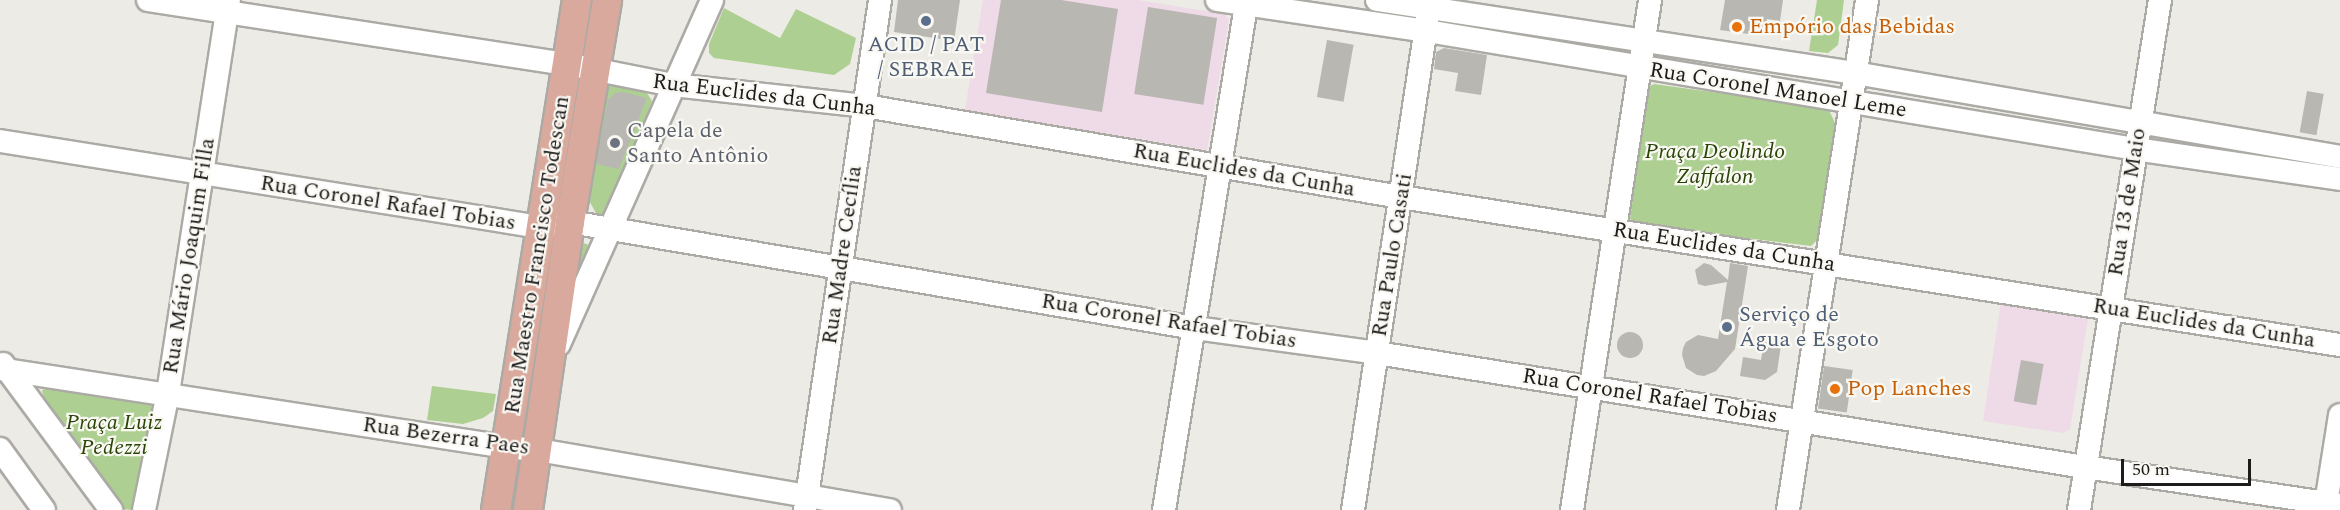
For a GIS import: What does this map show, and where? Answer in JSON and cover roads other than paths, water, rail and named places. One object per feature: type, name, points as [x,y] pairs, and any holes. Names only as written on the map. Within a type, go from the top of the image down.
[{"type":"main road","name":"Rua Maestro Francisco Todescan","points":[[496,510],[577,0]]},
{"type":"main road","name":"Rua Maestro Francisco Todescan","points":[[528,510],[570,222],[607,0]]},
{"type":"street","name":"Rua Euclides da Cunha","points":[[148,0],[228,6],[567,64],[594,72],[674,85],[865,106],[1401,197],[2340,345]]},
{"type":"street","points":[[550,365],[712,0]]},
{"type":"street","name":"Rua Madre Cecília","points":[[806,503],[880,0]]},
{"type":"street","name":"Rua Coronel Manoel Leme","points":[[1217,0],[1246,2],[1639,69],[1850,100],[2135,149],[2340,179]]},
{"type":"street","name":"Rua Coronel Manoel Leme","points":[[1377,0],[1430,4],[1643,42],[1854,74],[2340,157]]},
{"type":"street","points":[[1572,510],[1650,0]]},
{"type":"street","points":[[1788,510],[1867,0]]},
{"type":"street","name":"Rua 13 de Maio","points":[[2079,510],[2160,0]]},
{"type":"street","points":[[1164,510],[1246,2]]},
{"type":"street","name":"Rua Paulo Casati","points":[[1353,510],[1430,4]]},
{"type":"street","name":"Rua Mário Joaquim Filla","points":[[144,510],[168,393],[228,6]]},
{"type":"street","name":"Rua Coronel Rafael Tobias","points":[[0,141],[540,227],[570,222],[1195,328],[1377,352],[2331,506]]},
{"type":"street","points":[[3,366],[111,510]]},
{"type":"street","name":"Rua Bezerra Paes","points":[[3,366],[507,447],[538,450],[806,503],[890,510]]},
{"type":"street","points":[[2331,506],[2340,415]]},
{"type":"street","points":[[0,449],[44,510]]},
{"type":"place","name":"ACID / PAT / SEBRAE","points":[[926,21]]},
{"type":"place","name":"Empório das Bebidas","points":[[1737,27]]},
{"type":"place","name":"Capela de Santo Antônio","points":[[615,143]]},
{"type":"place","name":"Serviço de Água e Esgoto","points":[[1727,327]]},
{"type":"place","name":"Pop Lanches","points":[[1835,389]]},
{"type":"park label","name":"Praça Deolindo Zaffalon","points":[[1715,164]]},
{"type":"park label","name":"Praça Luiz Pedezzi","points":[[114,434]]}]
